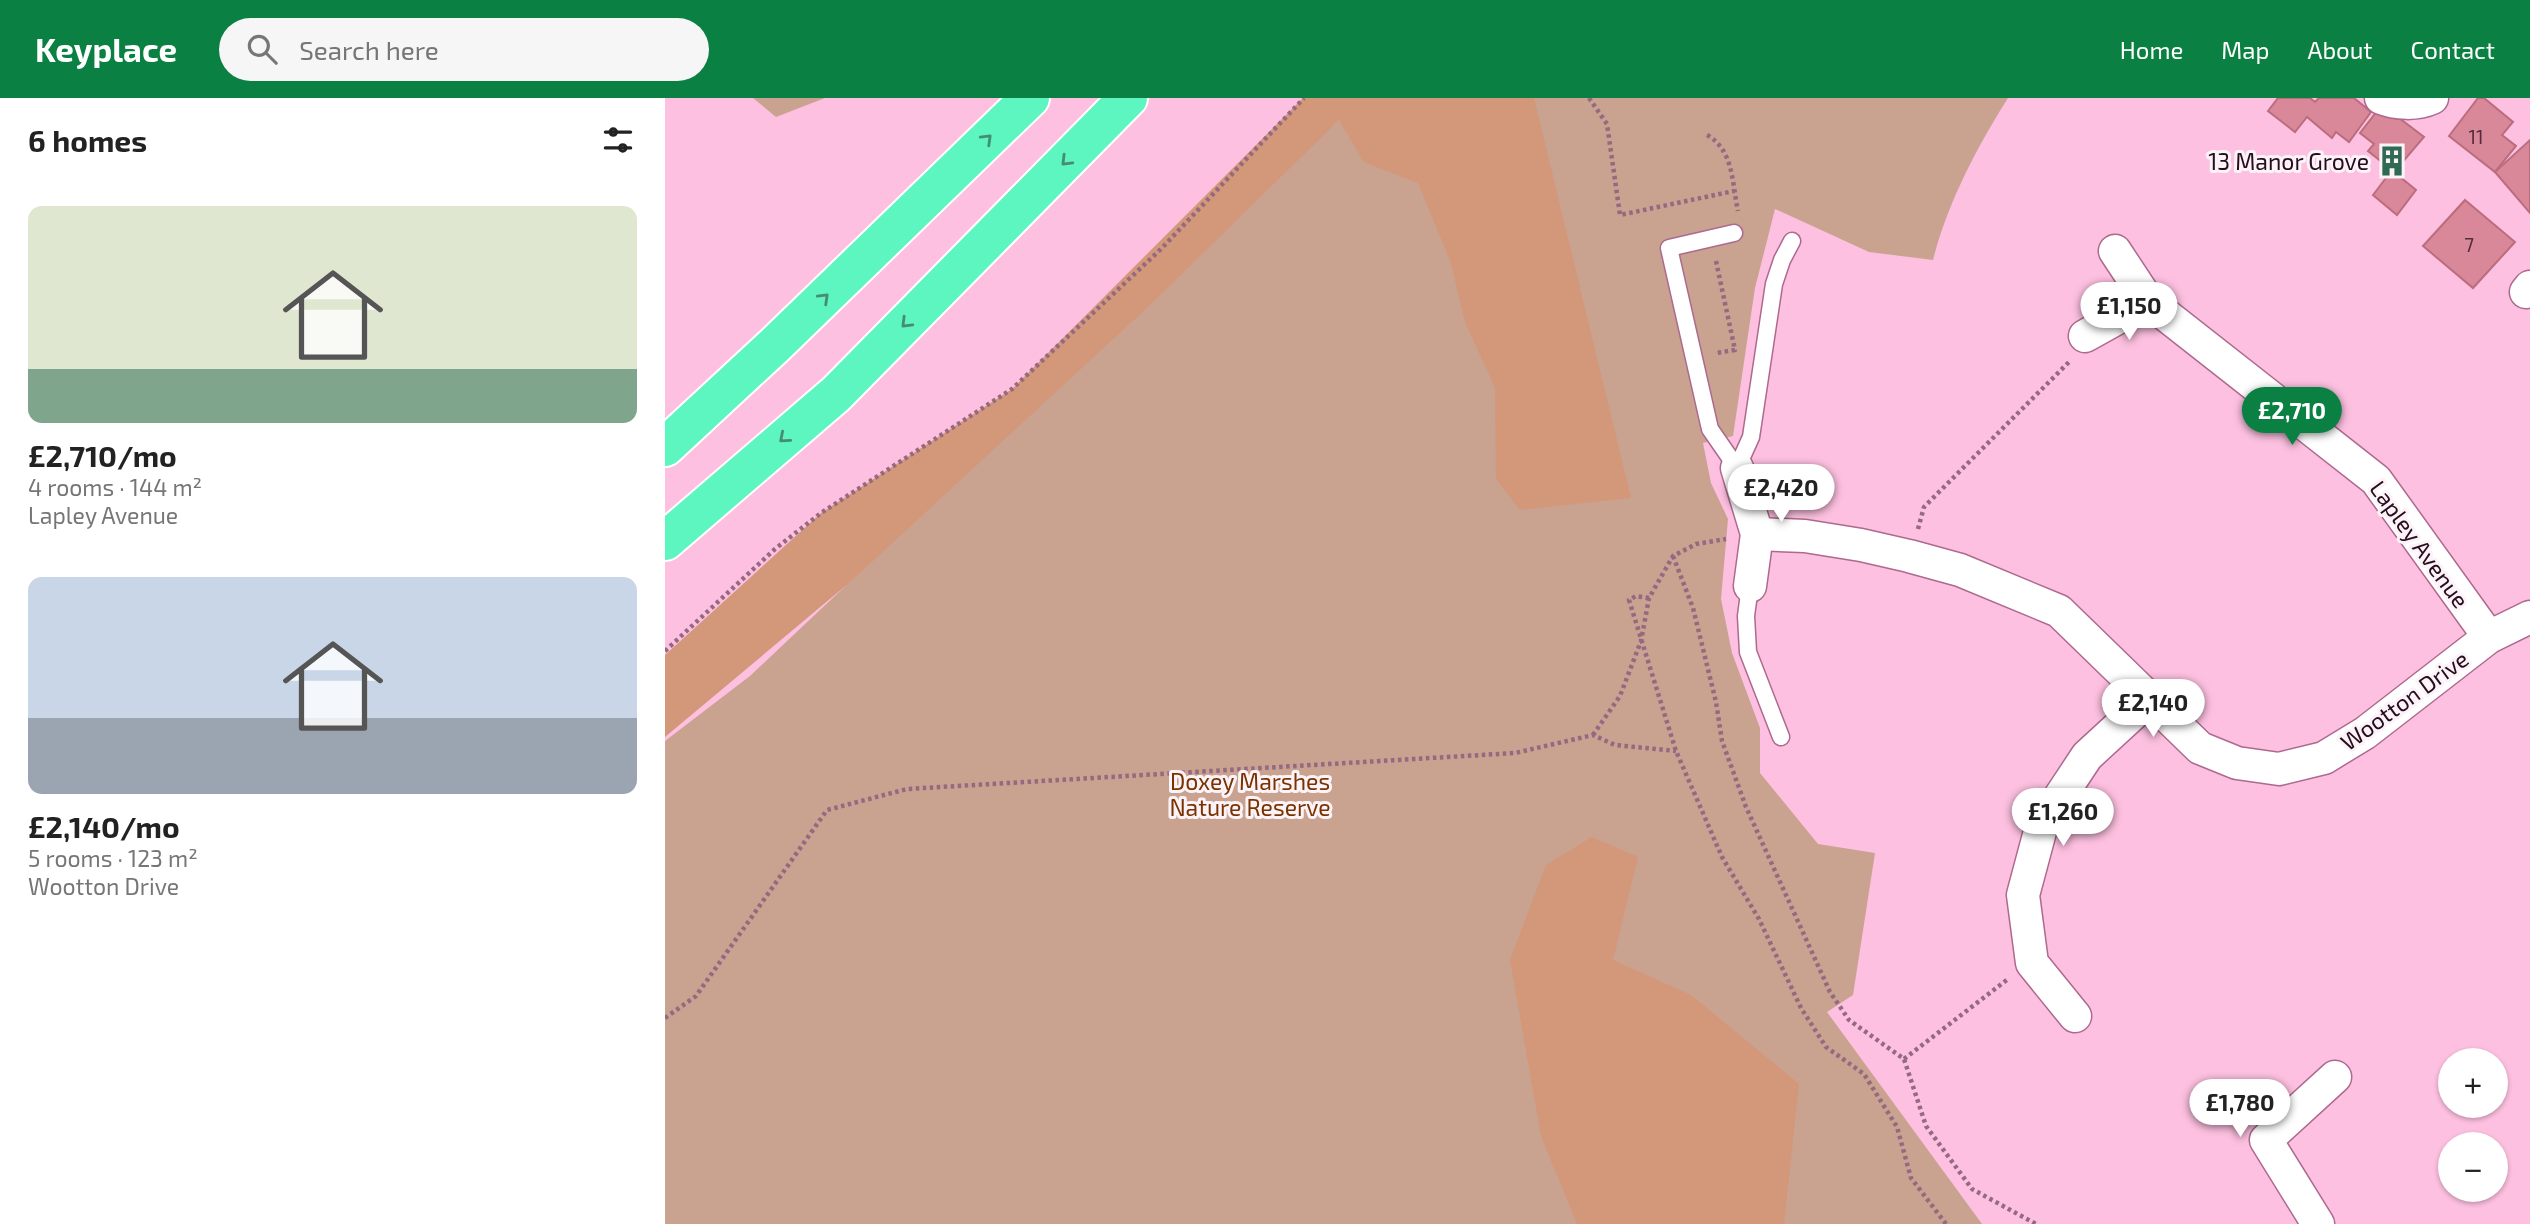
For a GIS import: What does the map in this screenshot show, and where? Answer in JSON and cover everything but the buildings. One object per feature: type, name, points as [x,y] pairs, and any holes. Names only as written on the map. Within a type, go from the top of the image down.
[{"type":"highway","points":[[665,447],[775,345],[1030,98]]},
{"type":"highway","points":[[665,541],[836,394],[1121,105]]},
{"type":"street","points":[[2381,98],[2394,103],[2426,101],[2432,98]]},
{"type":"street","name":"Lapley Avenue","points":[[2115,250],[2148,301],[2376,480],[2489,637]]},
{"type":"street","points":[[2085,336],[2148,301]]},
{"type":"street","points":[[1737,468],[1757,534],[1750,586]]},
{"type":"street","name":"Wootton Drive","points":[[1757,534],[1805,536],[1909,556],[1960,570],[2059,611],[2200,748],[2237,763],[2279,769],[2324,758],[2365,733],[2489,637],[2530,617]]},
{"type":"street","points":[[2075,1016],[2032,963],[2023,895],[2042,824],[2087,756],[2149,699]]},
{"type":"street","points":[[2318,1224],[2266,1140],[2335,1077]]},
{"type":"lane","points":[[1736,226],[1669,248],[1710,429],[1737,468]]},
{"type":"lane","points":[[1737,468],[1751,437],[1774,284],[1781,260],[1792,241]]},
{"type":"lane","points":[[1750,586],[1746,616],[1748,652],[1781,737]]},
{"type":"path","points":[[665,651],[775,549],[821,513],[1012,389],[1161,249],[1304,98]]},
{"type":"path","points":[[1589,98],[1607,124],[1620,215],[1734,191]]},
{"type":"path","points":[[1707,135],[1719,141],[1727,156],[1734,191],[1736,226]]},
{"type":"path","points":[[1713,354],[1735,350],[1715,259],[1726,256]]},
{"type":"path","points":[[1909,556],[1924,507],[2069,362],[2085,336]]},
{"type":"path","points":[[1593,735],[1620,696],[1641,640],[1649,598],[1673,556],[1696,544],[1757,534]]},
{"type":"path","points":[[1673,556],[1693,608],[1716,702],[1722,741],[1746,807],[1830,992],[1849,1020],[1904,1059],[1926,1126],[1972,1189],[2036,1224]]},
{"type":"path","points":[[1649,598],[1636,596],[1629,600],[1676,751],[1721,857],[1759,919],[1801,1008],[1826,1047],[1864,1074],[1897,1127],[1911,1178],[1946,1224]]},
{"type":"path","points":[[665,1017],[696,996],[827,810],[907,789],[1515,753],[1593,735],[1615,745],[1676,751]]},
{"type":"path","points":[[1904,1059],[2032,963]]},
{"type":"green space","points":[[753,98],[825,98],[776,117]]},
{"type":"green space","name":"Doxey Marshes Nature Reserve","points":[[1362,98],[2008,98],[1964,176],[1933,260],[1869,252],[1775,209],[1755,288],[1733,436],[1703,443],[1711,483],[1728,519],[1721,599],[1732,653],[1760,728],[1760,773],[1818,844],[1875,853],[1853,995],[1827,1012],[1982,1224],[665,1224],[665,741],[750,676]]},
{"type":"shaded area","points":[[1303,98],[1534,98],[1631,498],[1520,510],[1496,479],[1495,388],[1465,322],[1451,263],[1418,183],[1364,162],[1339,120],[1151,304],[849,583],[665,737],[665,655],[821,513],[1012,389]]},
{"type":"shaded area","points":[[1592,837],[1638,857],[1613,960],[1691,995],[1799,1084],[1784,1224],[1577,1224],[1541,1136],[1510,960],[1546,865]]},
{"type":"place","name":"13 Manor Grove","points":[[2392,161]]}]
